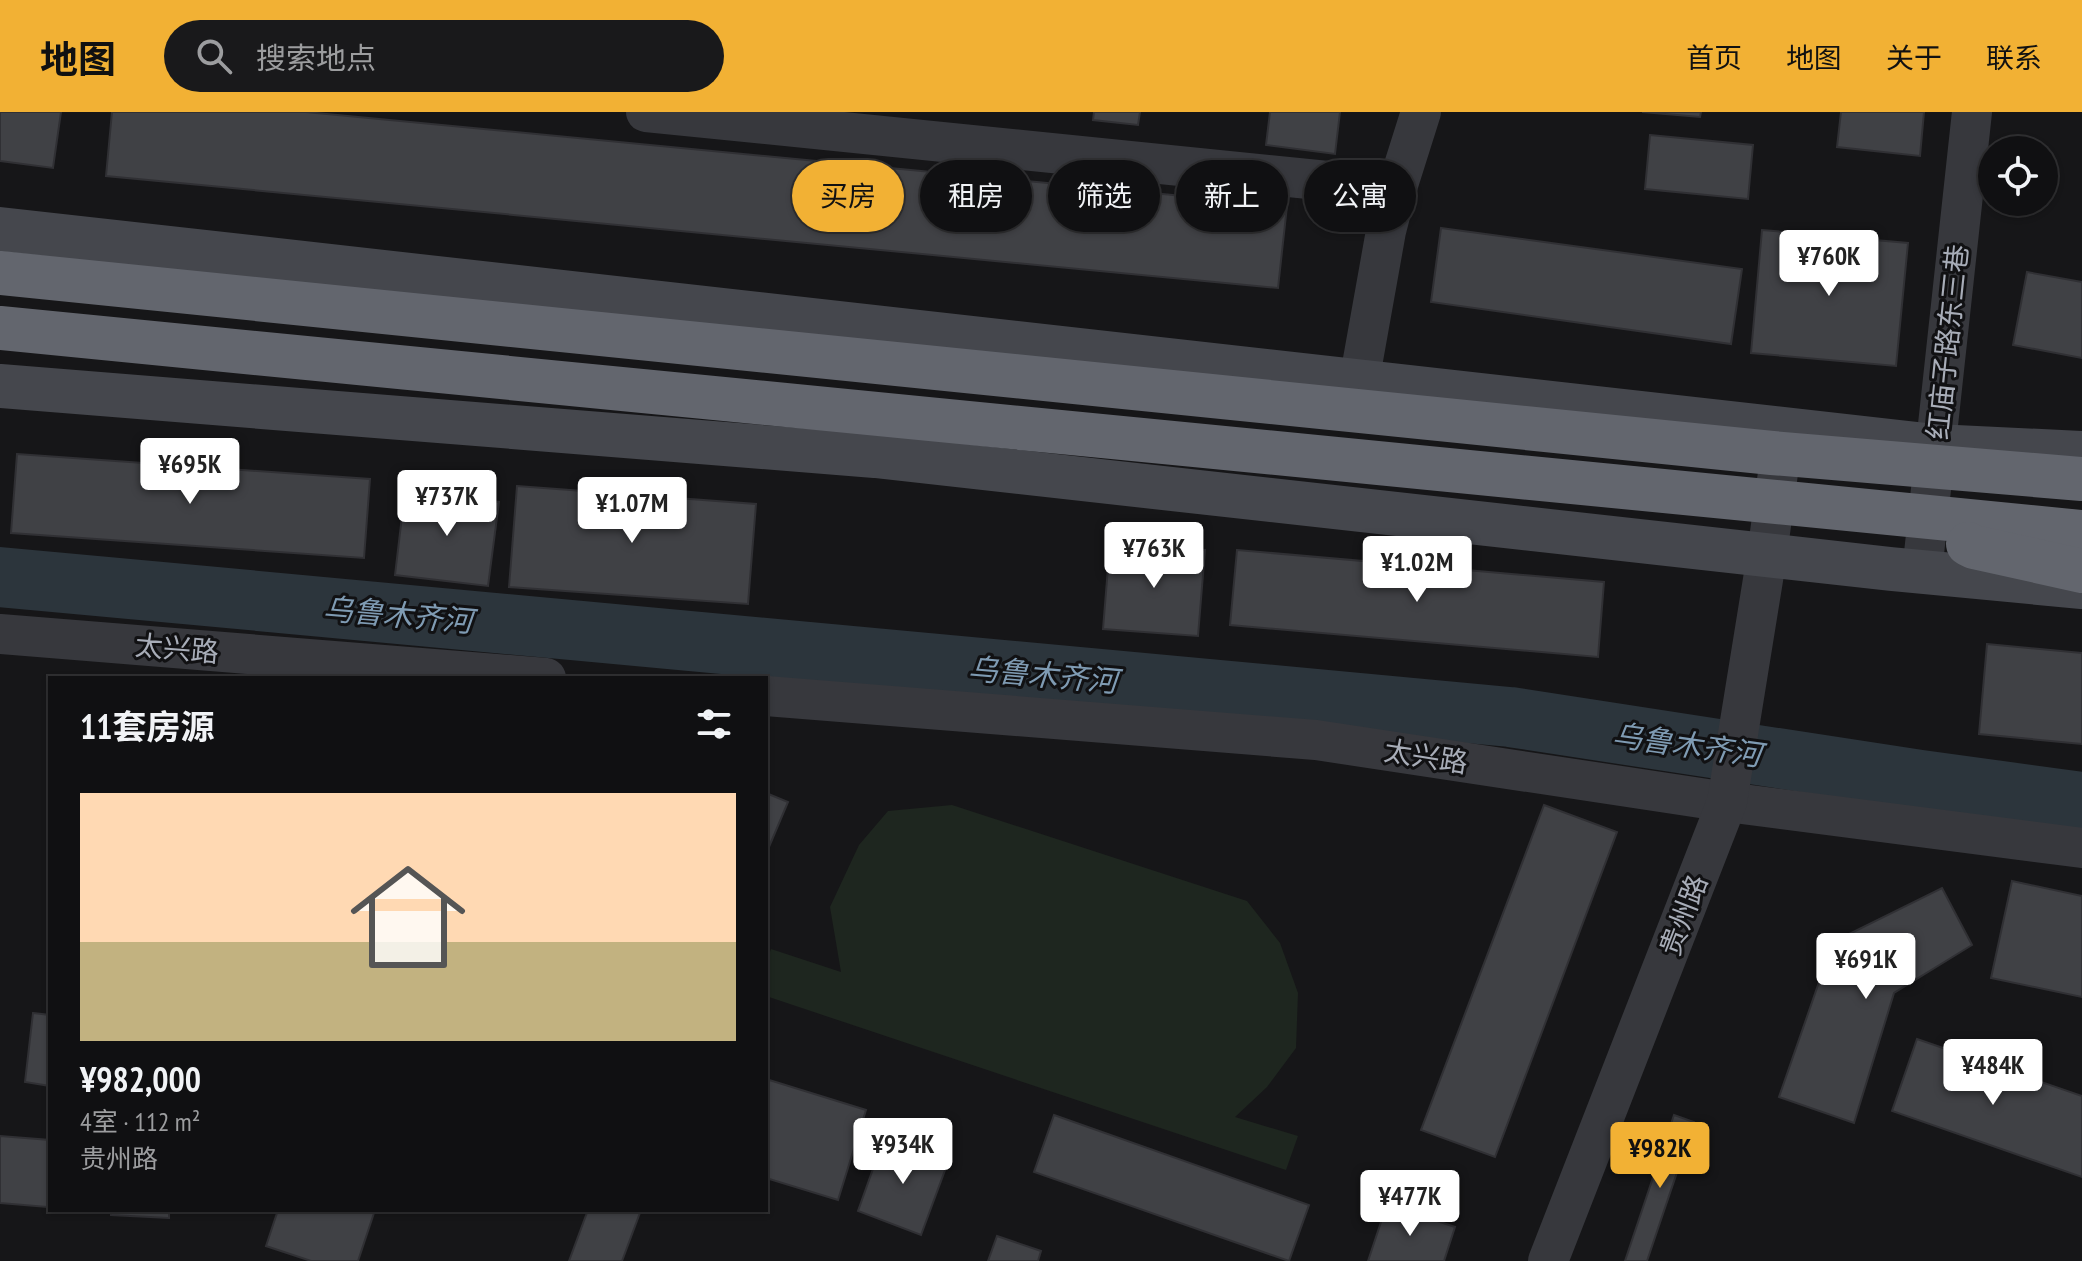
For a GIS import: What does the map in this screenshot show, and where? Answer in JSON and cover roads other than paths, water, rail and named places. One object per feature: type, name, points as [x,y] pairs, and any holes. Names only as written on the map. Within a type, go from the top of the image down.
[{"type":"highway","points":[[0,273],[1772,453],[2082,479]]},
{"type":"highway","points":[[0,328],[2082,532]]},
{"type":"highway","points":[[1920,517],[1974,547],[2082,571]]},
{"type":"main road","points":[[0,229],[1935,446],[2082,453]]},
{"type":"main road","points":[[0,386],[875,456],[2082,587]]},
{"type":"street","points":[[646,112],[1304,179]]},
{"type":"street","points":[[1406,160],[1421,112]]},
{"type":"street","name":"红庙子路东三巷","points":[[1922,572],[1972,112]]},
{"type":"street","points":[[1359,382],[1386,232]]},
{"type":"street","name":"贵州路","points":[[1548,1261],[1728,794],[1767,555],[1784,428]]},
{"type":"street","name":"太兴路","points":[[0,634],[521,676]]},
{"type":"street","name":"太兴路","points":[[768,696],[1316,740],[1728,794],[2082,848]]},
{"type":"waterway","name":"乌鲁木齐河","points":[[0,577],[1510,717],[2082,802]]}]
